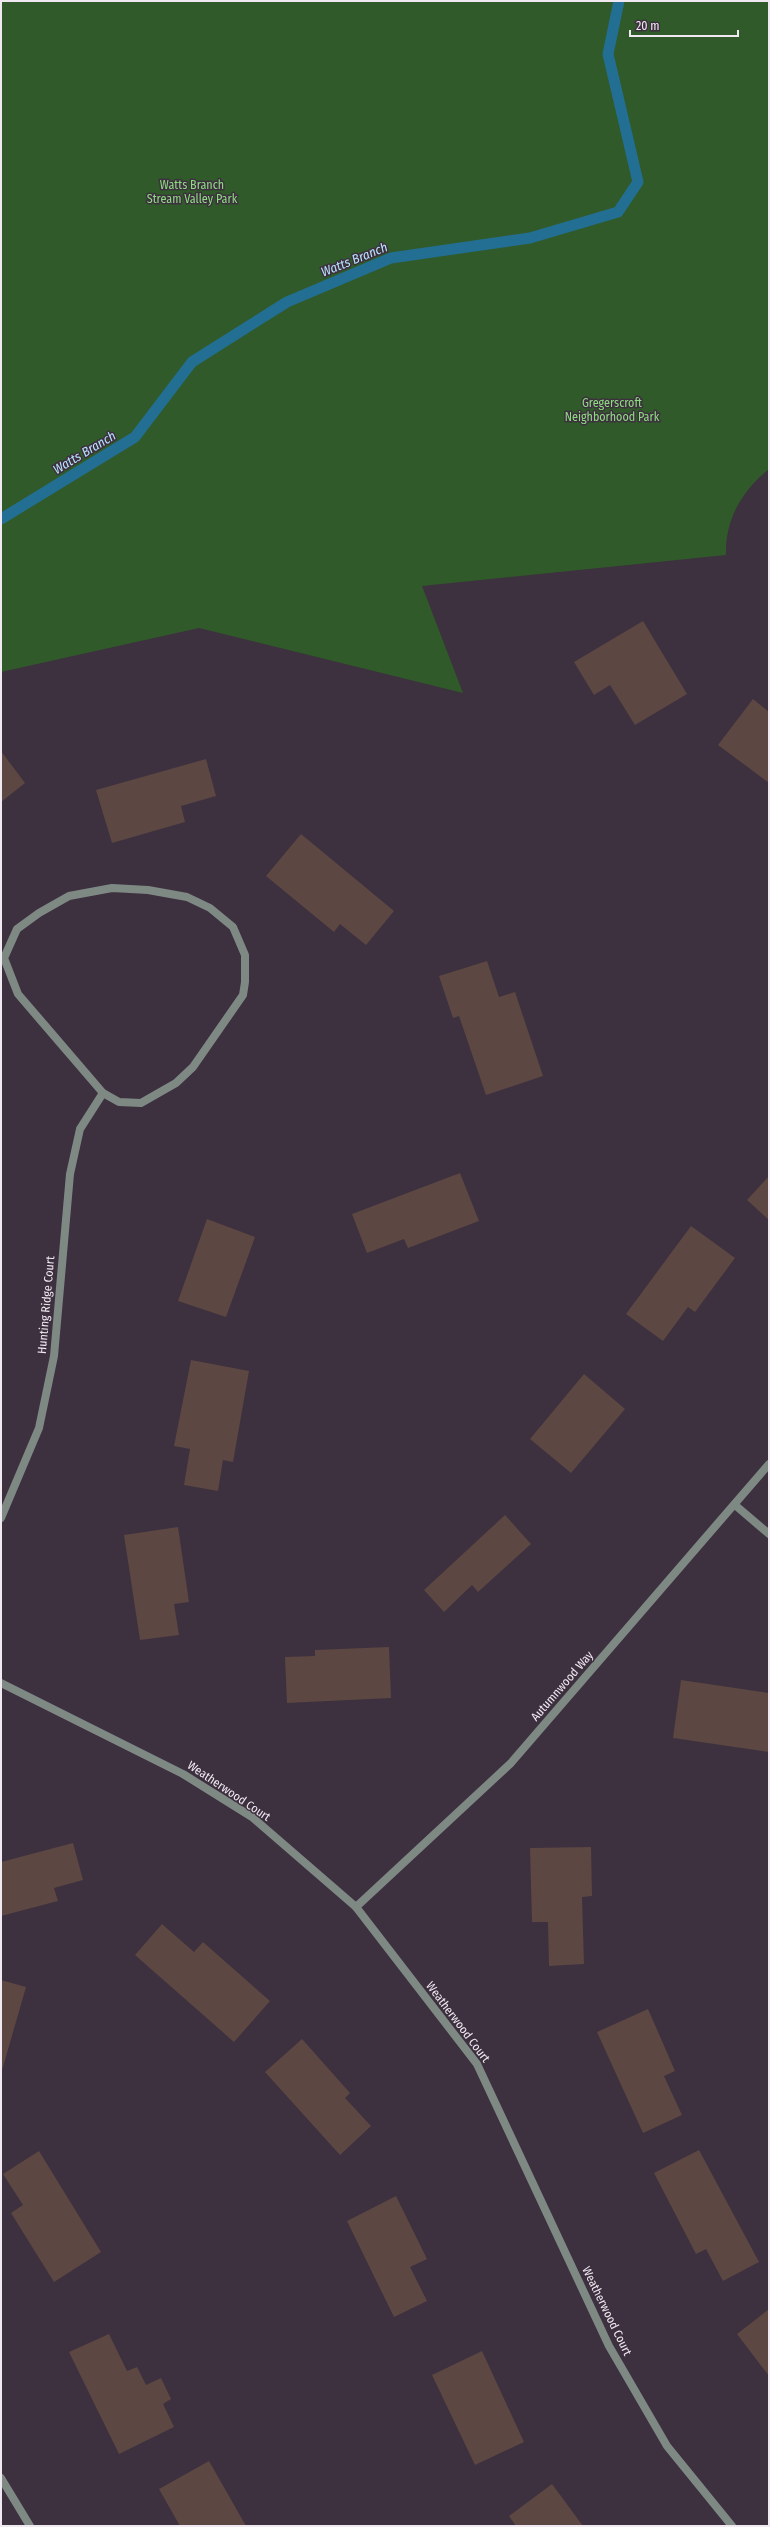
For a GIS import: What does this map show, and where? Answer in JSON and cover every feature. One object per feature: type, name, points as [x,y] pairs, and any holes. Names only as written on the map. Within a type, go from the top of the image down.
[{"type":"street","points":[[112,888],[148,890],[187,897],[210,908],[233,927],[245,955],[243,995],[193,1067],[176,1083],[141,1103],[119,1102],[103,1093],[18,994],[4,958],[17,929],[39,913],[68,896],[112,888]]},
{"type":"street","name":"Hunting Ridge Court","points":[[1,1518],[39,1428],[54,1356],[70,1174],[80,1129],[103,1093]]},
{"type":"street","name":"Autumnwood Way","points":[[356,1907],[511,1763],[736,1505],[769,1464]]},
{"type":"street","points":[[736,1505],[769,1534]]},
{"type":"street","name":"Weatherwood Court","points":[[1,1683],[183,1774],[252,1817],[356,1907],[477,2064],[608,2346],[668,2446],[732,2526]]},
{"type":"street","points":[[1,2478],[30,2526]]},
{"type":"green space","name":"Watts Branch Stream Valley Park","points":[[1,1],[769,1],[769,469],[743,496],[737,507],[728,529],[726,555],[422,586],[463,693],[199,628],[1,672]]},
{"type":"building","points":[[643,621],[687,694],[635,725],[610,685],[594,695],[574,662]]},
{"type":"building","points":[[753,699],[769,712],[769,783],[718,745]]},
{"type":"building","points":[[1,751],[25,783],[1,802]]},
{"type":"building","points":[[206,759],[216,796],[181,806],[185,822],[112,843],[96,790]]},
{"type":"building","points":[[301,834],[394,911],[366,945],[340,924],[334,932],[266,876]]},
{"type":"building","points":[[487,961],[499,997],[515,992],[543,1076],[486,1095],[459,1016],[453,1018],[439,976]]},
{"type":"building","points":[[460,1173],[479,1221],[408,1248],[404,1239],[367,1253],[352,1214]]},
{"type":"building","points":[[769,1176],[769,1220],[747,1200]]},
{"type":"building","points":[[207,1219],[255,1237],[226,1317],[178,1301]]},
{"type":"building","points":[[691,1226],[735,1258],[695,1312],[688,1307],[663,1341],[626,1314]]},
{"type":"building","points":[[191,1360],[249,1371],[233,1462],[223,1460],[218,1491],[184,1485],[190,1449],[174,1446]]},
{"type":"building","points":[[584,1374],[625,1409],[571,1473],[530,1439]]},
{"type":"building","points":[[505,1515],[531,1544],[478,1592],[472,1585],[444,1612],[424,1590]]},
{"type":"building","points":[[178,1527],[189,1602],[174,1604],[179,1635],[140,1640],[124,1535]]},
{"type":"building","points":[[389,1647],[391,1698],[287,1703],[285,1657],[315,1656],[315,1650]]},
{"type":"building","points":[[681,1680],[769,1693],[769,1752],[673,1738]]},
{"type":"building","points":[[73,1843],[83,1880],[54,1888],[58,1901],[1,1916],[1,1862]]},
{"type":"building","points":[[591,1847],[592,1896],[582,1897],[584,1964],[549,1966],[548,1922],[532,1922],[530,1848]]},
{"type":"building","points":[[162,1924],[194,1952],[203,1942],[270,2001],[234,2042],[135,1955]]},
{"type":"building","points":[[1,1980],[26,1987],[1,2074]]},
{"type":"building","points":[[648,2009],[675,2071],[664,2076],[682,2115],[643,2133],[597,2032]]},
{"type":"building","points":[[302,2039],[350,2093],[345,2098],[371,2126],[340,2155],[265,2072]]},
{"type":"building","points":[[699,2150],[759,2262],[723,2281],[706,2249],[696,2254],[654,2173]]},
{"type":"building","points":[[39,2151],[101,2252],[54,2282],[11,2213],[23,2205],[3,2174]]},
{"type":"building","points":[[396,2196],[427,2259],[410,2267],[427,2301],[394,2317],[347,2221]]},
{"type":"building","points":[[769,2309],[769,2376],[737,2334]]},
{"type":"building","points":[[109,2334],[127,2371],[137,2367],[146,2385],[161,2378],[171,2399],[163,2404],[174,2427],[119,2454],[69,2352]]},
{"type":"building","points":[[482,2351],[524,2442],[475,2465],[432,2375]]},
{"type":"building","points":[[209,2461],[246,2526],[180,2526],[159,2489]]},
{"type":"building","points":[[552,2484],[583,2526],[516,2526],[509,2516]]},
{"type":"waterway","name":"Watts Branch","points":[[1,519],[135,437],[192,362],[287,302],[391,258],[530,238],[618,212],[638,182],[608,54],[619,1]]},
{"type":"park label","name":"Gregerscroft Neighborhood Park","points":[[612,410]]}]
